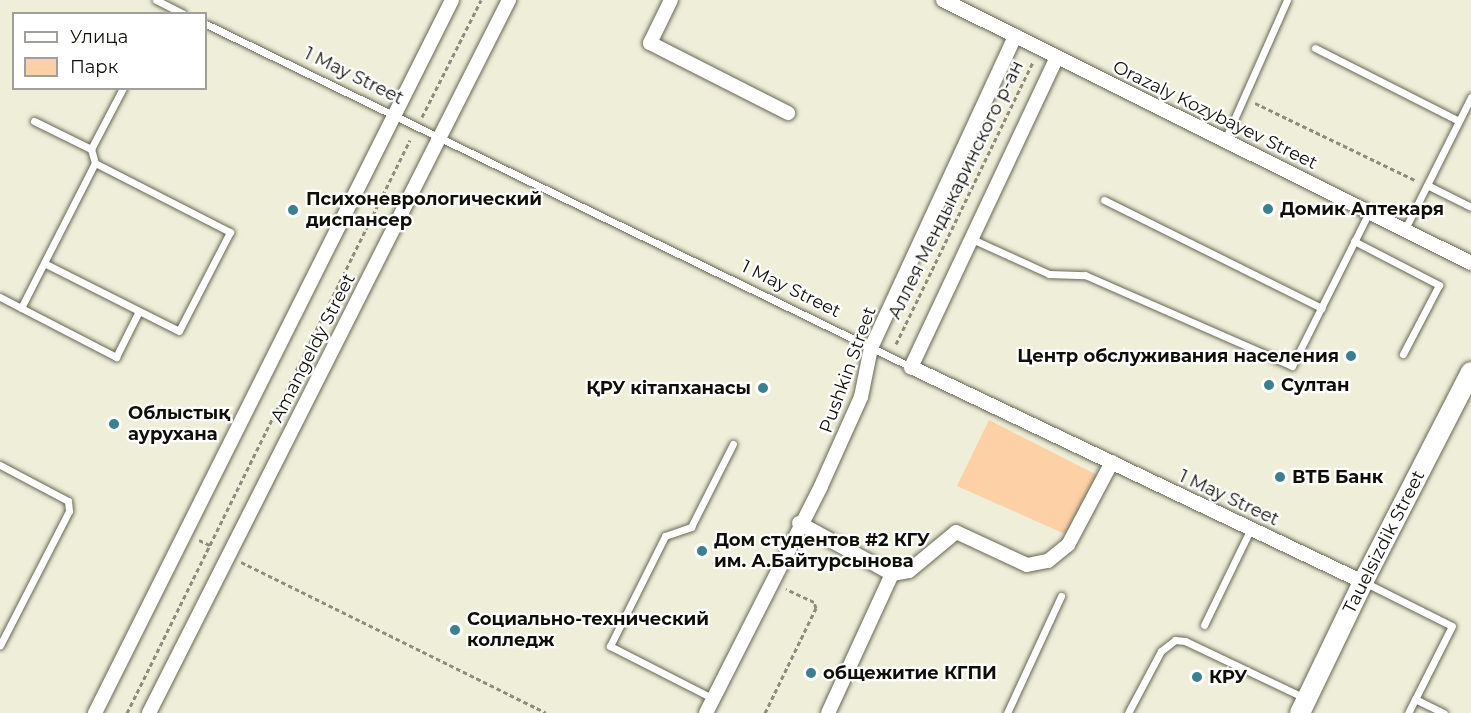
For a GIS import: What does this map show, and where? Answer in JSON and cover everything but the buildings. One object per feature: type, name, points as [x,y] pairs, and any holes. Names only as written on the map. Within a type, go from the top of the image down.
[{"type":"main road","name":"Tauelsіzdіk Street","points":[[1304,706],[1363,582],[1471,372]]},
{"type":"street","name":"Amangeldy Street","points":[[95,713],[452,0]]},
{"type":"street","name":"Amangeldy Street","points":[[149,713],[509,0]]},
{"type":"street","points":[[671,0],[650,43],[788,113]]},
{"type":"street","name":"Orazaly Kozybayev Street","points":[[943,0],[1471,262]]},
{"type":"street","name":"Pushkin Street","points":[[706,713],[799,523],[821,486],[861,397],[871,348],[877,334],[1015,36]]},
{"type":"street","points":[[914,361],[1057,57]]},
{"type":"street","name":"1 May Street","points":[[914,361],[1112,462],[1363,582]]},
{"type":"street","points":[[799,523],[892,574],[909,571],[956,532],[1027,565],[1048,561],[1068,544],[1112,462]]},
{"type":"street","points":[[828,713],[892,574]]},
{"type":"lane","points":[[156,0],[179,12]]},
{"type":"lane","points":[[1225,140],[1287,0]]},
{"type":"lane","points":[[163,12],[166,5]]},
{"type":"lane","name":"1 May Street","points":[[207,24],[871,348],[914,361]]},
{"type":"lane","points":[[1315,48],[1459,121]]},
{"type":"lane","points":[[21,308],[95,163],[91,149],[122,90]]},
{"type":"lane","points":[[1405,229],[1471,97]]},
{"type":"lane","points":[[34,121],[91,149]]},
{"type":"lane","points":[[44,263],[179,332],[230,232],[95,163]]},
{"type":"lane","points":[[1427,185],[1471,207]]},
{"type":"lane","points":[[1104,201],[1322,308]]},
{"type":"lane","points":[[972,239],[1049,274],[1085,275],[1292,366],[1369,212]]},
{"type":"lane","points":[[1354,241],[1439,285],[1403,354]]},
{"type":"lane","points":[[0,297],[116,357],[139,311]]},
{"type":"lane","points":[[714,699],[610,646],[665,536],[691,527],[733,444]]},
{"type":"lane","points":[[0,465],[68,501],[69,511],[0,645]]},
{"type":"lane","points":[[1204,625],[1251,528]]},
{"type":"lane","points":[[1363,582],[1452,626],[1408,713]]},
{"type":"lane","points":[[1007,713],[1061,596]]},
{"type":"lane","points":[[1128,713],[1161,651],[1175,640],[1185,641],[1304,706]]},
{"type":"lane","points":[[1415,699],[1444,713]]},
{"type":"path","points":[[417,127],[481,0]]},
{"type":"path","name":"Аллея Мендыкаринского р-ан","points":[[896,344],[1039,48]]},
{"type":"path","points":[[1244,98],[1427,185]]},
{"type":"path","points":[[127,713],[212,546],[410,140]]},
{"type":"path","points":[[877,334],[896,344],[914,361]]},
{"type":"path","points":[[185,534],[546,713]]},
{"type":"path","points":[[765,713],[816,608],[814,602],[771,582]]},
{"type":"green space","points":[[989,420],[1101,477],[1065,534],[957,486]]},
{"type":"place","name":"Домик Аптекаря","points":[[1268,209]]},
{"type":"place","name":"Психоневрологический диспансер","points":[[293,210]]},
{"type":"place","name":"Центр обслуживания населения","points":[[1351,356]]},
{"type":"place","name":"Султан","points":[[1269,385]]},
{"type":"place","name":"ҚРУ кітапханасы","points":[[763,388]]},
{"type":"place","name":"Облыстық аурухана","points":[[114,424]]},
{"type":"place","name":"ВТБ Банк","points":[[1280,477]]},
{"type":"place","name":"Дом студентов #2 КГУ им. А.Байтурсынова","points":[[702,551]]},
{"type":"place","name":"Социально-технический колледж","points":[[455,630]]},
{"type":"place","name":"общежитие КГПИ","points":[[811,673]]},
{"type":"place","name":"КРУ","points":[[1197,677]]}]
